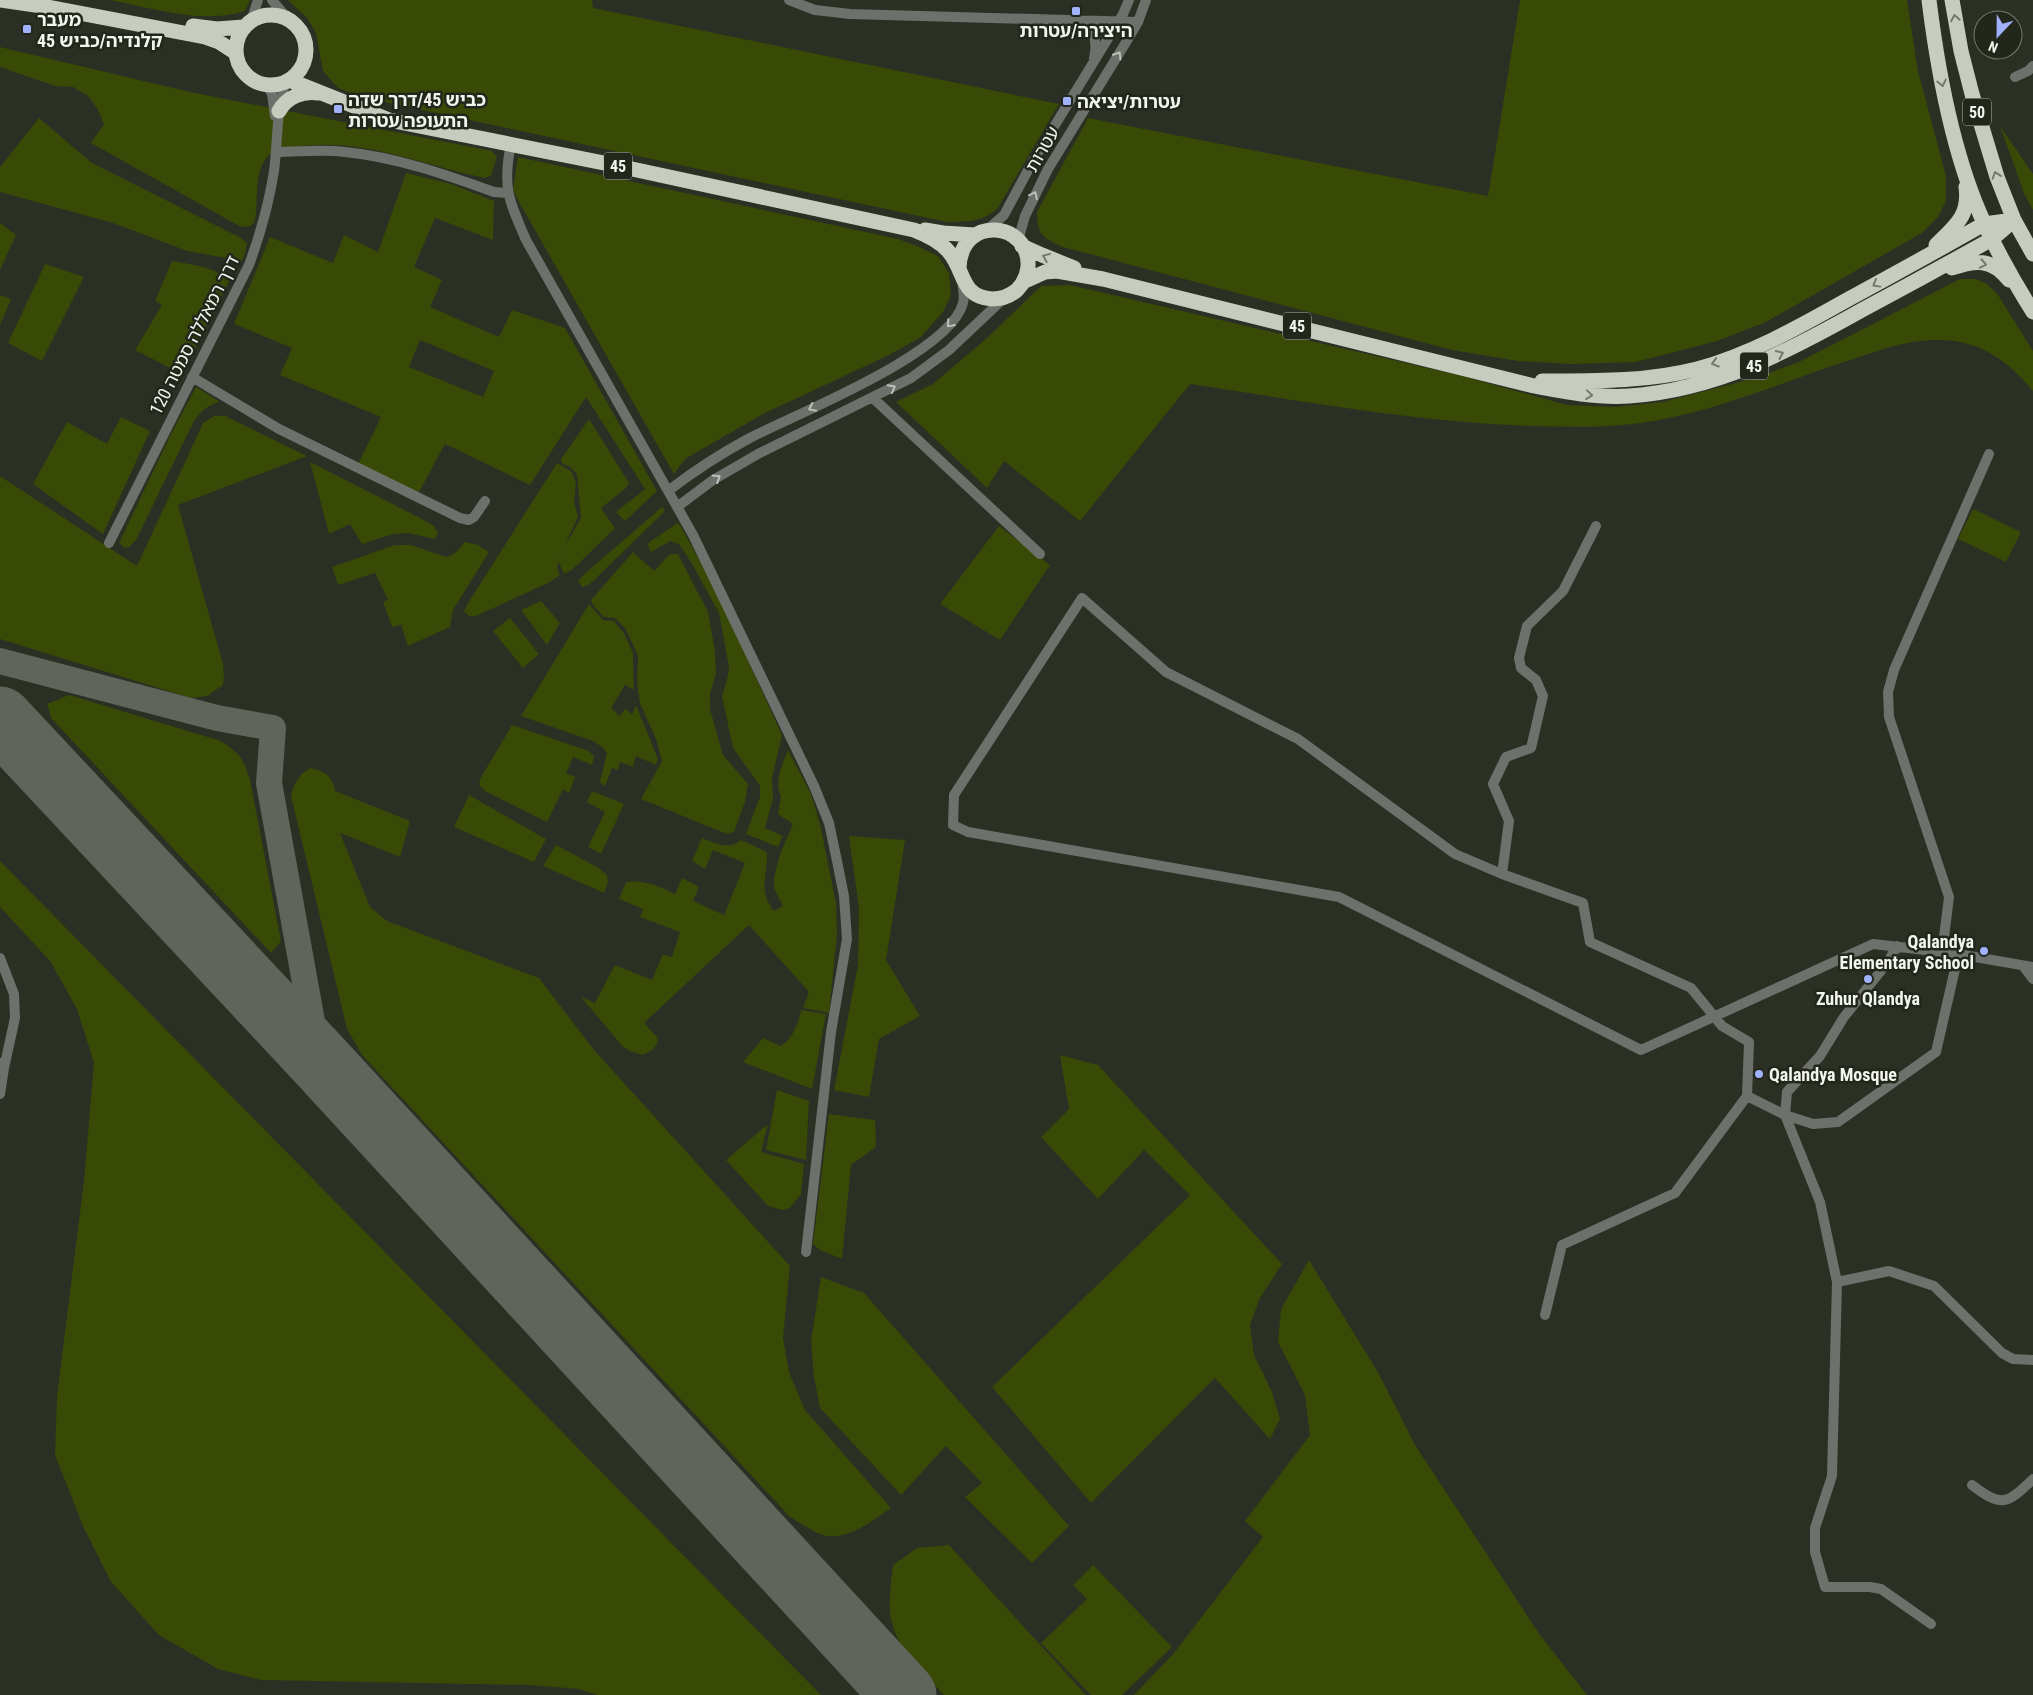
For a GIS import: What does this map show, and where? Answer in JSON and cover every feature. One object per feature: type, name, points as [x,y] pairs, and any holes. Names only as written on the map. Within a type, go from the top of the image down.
[{"type":"highway","points":[[0,0],[42,6],[205,37],[219,42],[236,53]]},
{"type":"highway","points":[[57,0],[207,28],[227,29],[248,24],[269,14],[288,18],[296,24],[305,37],[307,48],[300,71],[287,81]]},
{"type":"highway","name":"50","points":[[1929,0],[1937,59],[1964,168],[1984,224]]},
{"type":"highway","name":"50","points":[[1952,0],[1961,51],[1972,94],[1996,177],[2014,220]]},
{"type":"highway","points":[[248,24],[237,39],[236,53],[238,62],[245,73],[255,81],[267,85]]},
{"type":"highway","name":"45","points":[[304,63],[313,80],[326,94]]},
{"type":"highway","name":"45","points":[[267,85],[287,81],[326,94],[348,105],[389,120],[897,226],[943,233],[1004,232],[1042,256],[1103,279]]},
{"type":"highway","points":[[280,111],[286,102],[296,96],[311,92],[326,94]]},
{"type":"highway","points":[[1919,260],[1953,228],[1965,213],[1968,200],[1964,168]]},
{"type":"highway","points":[[2014,220],[2033,254]]},
{"type":"highway","name":"45","points":[[1490,374],[1541,381],[1626,380],[1696,369],[1721,362],[1787,332],[1984,224],[2014,220]]},
{"type":"highway","name":"45","points":[[897,226],[926,235],[940,243],[953,257],[968,288],[985,298],[1005,297],[1016,291],[1023,282],[1045,272],[1057,271],[1103,279],[1563,392],[1598,396],[1627,396],[1673,390],[1726,377],[1769,359],[1992,239],[2014,220]]},
{"type":"highway","points":[[1984,224],[2030,307]]},
{"type":"highway","points":[[960,274],[959,258],[962,249],[981,232]]},
{"type":"highway","points":[[1020,243],[1026,254],[1028,264],[1023,282]]},
{"type":"highway","points":[[1919,279],[1967,263],[1985,263],[2002,272],[2030,307]]},
{"type":"street","points":[[248,24],[258,0]]},
{"type":"street","points":[[272,0],[288,18]]},
{"type":"street","points":[[789,0],[815,10],[850,14],[1138,22]]},
{"type":"street","name":"עטרות","points":[[981,232],[1004,215],[1033,161],[1120,21],[1129,0]]},
{"type":"street","name":"עטרות","points":[[1020,243],[1025,216],[1048,169],[1138,22],[1146,0]]},
{"type":"street","points":[[1077,20],[1087,26],[1096,41],[1092,66]]},
{"type":"street","points":[[2015,77],[2028,71],[2033,66]]},
{"type":"street","name":"דרך רמאללה סמטה 120","points":[[109,543],[249,265],[262,227],[273,173],[280,111],[287,81]]},
{"type":"street","name":"דרך רמאללה סמטה 120","points":[[267,85],[273,100],[277,132]]},
{"type":"street","points":[[511,144],[506,175],[507,193],[510,205],[526,240],[693,535],[814,786],[829,823],[844,896],[847,939],[832,1032],[806,1252]]},
{"type":"street","points":[[276,152],[321,151],[370,155],[410,165],[494,192],[507,193]]},
{"type":"street","points":[[668,491],[703,465],[742,442],[884,373],[918,352],[950,325],[963,304],[960,274]]},
{"type":"street","points":[[677,507],[713,480],[750,458],[911,378],[949,350],[1005,297]]},
{"type":"street","points":[[192,377],[302,442],[460,518],[469,520],[474,517],[485,501]]},
{"type":"street","points":[[873,398],[1040,554]]},
{"type":"street","points":[[1748,1096],[1785,1114],[1813,1124],[1838,1122],[1936,1052],[1955,969],[1947,953],[1949,897],[1889,717],[1888,692],[1894,670],[1989,454]]},
{"type":"street","points":[[1502,874],[1509,821],[1493,784],[1506,757],[1531,748],[1543,696],[1536,680],[1521,668],[1519,658],[1527,626],[1562,592],[1596,526]]},
{"type":"street","points":[[1545,1315],[1562,1245],[1675,1193],[1748,1096],[1749,1042],[1722,1026],[1713,1016],[1691,988],[1590,942],[1583,903],[1502,874],[1455,854],[1298,738],[1166,672],[1082,598],[954,795],[953,825],[968,832],[1339,897],[1641,1050],[1713,1016],[1873,944],[1947,953],[2028,967],[2033,979]]},
{"type":"street","points":[[1897,946],[1888,962],[1844,1018],[1820,1056],[1787,1092],[1785,1114],[1820,1202],[1837,1282],[1832,1476],[1815,1528],[1815,1552],[1820,1573],[1825,1588],[1870,1587],[1881,1589],[1932,1624]]},
{"type":"street","points":[[0,958],[14,994],[15,1018],[2,1065],[0,1094]]},
{"type":"street","points":[[1837,1282],[1889,1271],[1934,1286],[2002,1353],[2013,1359],[2033,1360]]},
{"type":"street","points":[[1972,1485],[1990,1498],[2003,1500],[2015,1496],[2033,1479]]},
{"type":"green space","points":[[110,0],[250,0],[245,11],[229,15],[195,16],[160,11]]},
{"type":"green space","points":[[288,0],[592,0],[593,8],[1059,104],[997,209],[980,219],[947,222],[361,97],[338,88],[323,71],[316,33],[307,18]]},
{"type":"green space","points":[[1520,0],[1907,0],[1918,71],[1946,176],[1946,201],[1938,217],[1922,233],[1766,322],[1717,341],[1636,362],[1571,364],[1518,361],[1452,350],[1063,247],[1050,241],[1040,231],[1037,212],[1088,118],[1488,196]]},
{"type":"green space","points":[[0,47],[190,92],[492,151],[497,157],[491,176],[485,178],[365,148],[316,145],[281,150],[269,155],[263,164],[258,179],[255,220],[251,226],[241,227],[91,143],[104,124],[97,108],[88,96],[73,87],[55,86],[0,67]]},
{"type":"green space","points":[[39,118],[92,163],[241,238],[247,243],[242,261],[187,251],[113,223],[0,192],[0,167]]},
{"type":"green space","points":[[2000,126],[2033,174],[2033,210],[2025,196]]},
{"type":"green space","points":[[518,157],[898,239],[938,256],[949,273],[951,295],[943,312],[921,337],[887,356],[763,414],[685,459],[674,474],[519,202],[513,189]]},
{"type":"green space","points":[[406,173],[451,184],[494,201],[493,240],[435,218],[414,267],[442,280],[430,307],[499,337],[512,310],[565,328],[657,491],[625,521],[616,512],[645,489],[586,397],[530,485],[445,444],[419,492],[357,466],[381,417],[280,375],[292,348],[234,324],[270,237],[333,263],[344,235],[378,252]],"holes":[[[420,340],[494,371],[483,397],[409,367]]]},
{"type":"green space","points":[[0,223],[16,235],[0,270]]},
{"type":"green space","points":[[172,261],[210,269],[224,276],[229,281],[182,374],[135,350],[162,305],[155,301]]},
{"type":"green space","points":[[45,264],[84,277],[42,361],[8,343]]},
{"type":"green space","points":[[1960,279],[1976,279],[1987,284],[1998,295],[2033,351],[2033,391],[2004,362],[1981,348],[1954,341],[1940,340],[1916,341],[1881,350],[1745,397],[1692,413],[1666,419],[1614,426],[1535,426],[1448,421],[1190,384],[1080,521],[1004,461],[987,488],[896,402],[933,384],[987,338],[1041,286],[1070,285],[1462,376],[1567,405],[1614,407],[1663,402],[1755,378],[1799,362]]},
{"type":"green space","points":[[0,295],[11,299],[0,325]]},
{"type":"green space","points":[[196,387],[220,402],[206,408],[194,421],[136,540],[129,547],[125,548],[119,543],[170,436]]},
{"type":"green space","points":[[214,416],[225,416],[307,456],[178,505],[223,664],[223,685],[207,696],[191,698],[0,639],[0,476],[137,566],[203,423]]},
{"type":"green space","points":[[121,417],[150,431],[103,534],[33,484],[67,422],[107,444]]},
{"type":"green space","points":[[589,419],[629,483],[625,489],[601,508],[615,528],[573,569],[564,574],[559,563],[561,555],[557,568],[560,575],[550,582],[476,616],[469,616],[464,611],[468,603],[557,463],[572,472],[576,483],[574,502],[578,517],[564,547],[581,518],[577,474],[569,466],[562,464],[561,459]]},
{"type":"green space","points":[[310,462],[434,526],[438,533],[435,539],[408,533],[393,534],[362,544],[350,524],[329,534]]},
{"type":"green space","points":[[662,507],[665,510],[663,513],[590,584],[583,587],[578,582],[582,576]]},
{"type":"green space","points":[[1973,509],[2021,532],[2006,562],[1958,539]]},
{"type":"green space","points":[[677,523],[680,525],[713,585],[782,735],[772,778],[773,798],[765,828],[783,836],[778,847],[746,834],[760,797],[760,786],[733,748],[722,696],[729,667],[719,613],[679,544],[670,541],[651,552],[647,544]]},
{"type":"green space","points":[[999,526],[1050,565],[1000,640],[940,604]]},
{"type":"green space","points":[[465,542],[478,545],[489,552],[453,610],[450,627],[408,646],[401,625],[392,627],[383,602],[388,600],[375,573],[338,585],[332,567],[395,545],[411,545],[446,557],[454,554]]},
{"type":"green space","points":[[633,552],[654,571],[670,554],[678,554],[708,612],[715,651],[716,674],[710,694],[710,709],[723,755],[748,784],[745,802],[734,832],[727,834],[641,799],[662,761],[656,739],[640,704],[637,681],[638,655],[625,628],[615,618],[604,617],[591,600]]},
{"type":"green space","points":[[541,601],[560,623],[547,645],[521,610]]},
{"type":"green space","points":[[589,604],[603,620],[614,621],[624,633],[633,653],[634,690],[625,685],[611,708],[620,716],[625,709],[632,714],[636,705],[658,759],[656,765],[636,756],[633,767],[620,762],[618,770],[612,768],[605,786],[600,782],[607,753],[602,747],[593,741],[521,716]]},
{"type":"green space","points":[[510,618],[539,654],[523,668],[493,631]]},
{"type":"green space","points":[[69,695],[221,741],[233,749],[240,757],[250,780],[281,941],[271,953],[51,718],[47,704]]},
{"type":"green space","points":[[512,725],[589,751],[594,756],[592,765],[573,757],[566,773],[575,777],[569,793],[563,789],[547,822],[485,791],[479,785],[480,779]]},
{"type":"green space","points":[[788,750],[811,794],[820,824],[836,903],[837,935],[829,1013],[803,1008],[809,992],[749,925],[644,1023],[658,1038],[654,1049],[643,1055],[632,1052],[623,1047],[581,997],[595,1003],[615,965],[652,980],[663,954],[672,957],[680,932],[640,917],[643,909],[619,899],[626,882],[646,883],[675,894],[682,878],[699,887],[693,901],[724,915],[745,863],[713,850],[705,869],[692,861],[702,838],[727,846],[741,840],[767,852],[764,883],[766,896],[774,911],[783,906],[774,888],[774,878],[780,854],[793,824],[778,814],[781,796],[778,779]]},
{"type":"green space","points":[[311,768],[321,771],[328,776],[333,782],[335,791],[410,821],[400,857],[340,833],[370,907],[387,921],[539,978],[594,1050],[790,1266],[783,1338],[789,1372],[805,1410],[891,1508],[862,1527],[837,1536],[823,1535],[790,1517],[362,1055],[347,1029],[291,796],[298,779]]},
{"type":"green space","points":[[592,791],[624,804],[601,854],[588,847],[605,812],[587,802]]},
{"type":"green space","points":[[469,795],[546,839],[534,862],[454,827]]},
{"type":"green space","points":[[849,836],[905,840],[886,960],[920,1016],[879,1039],[869,1097],[834,1090],[858,965],[859,909]]},
{"type":"green space","points":[[556,845],[599,868],[607,875],[608,882],[604,893],[543,866]]},
{"type":"green space","points":[[0,861],[821,1695],[597,1695],[579,1689],[530,1685],[261,1680],[218,1669],[159,1635],[111,1582],[83,1526],[55,1455],[57,1396],[84,1181],[94,1063],[77,1009],[50,961],[0,907]]},
{"type":"green space","points":[[801,1010],[826,1014],[812,1089],[743,1062],[763,1038],[780,1046],[785,1043],[794,1031]]},
{"type":"green space","points":[[1060,1055],[1098,1065],[1282,1264],[1260,1298],[1250,1325],[1254,1355],[1272,1392],[1280,1419],[1270,1439],[1215,1378],[1091,1503],[992,1387],[1190,1195],[1144,1150],[1098,1199],[1041,1137],[1069,1109]]},
{"type":"green space","points":[[777,1090],[809,1101],[806,1160],[766,1150]]},
{"type":"green space","points":[[829,1114],[875,1120],[876,1147],[851,1165],[842,1259],[820,1250],[813,1244]]},
{"type":"green space","points":[[768,1124],[761,1152],[804,1164],[801,1194],[790,1208],[783,1210],[768,1206],[726,1160]]},
{"type":"green space","points":[[1309,1260],[1379,1374],[1415,1445],[1540,1635],[1587,1695],[1134,1695],[1174,1653],[1263,1537],[1245,1521],[1310,1435],[1305,1395],[1278,1342],[1281,1309]]},
{"type":"green space","points":[[821,1277],[864,1293],[1069,1526],[1032,1563],[965,1497],[982,1483],[946,1446],[901,1495],[820,1408],[814,1377],[811,1341]]},
{"type":"green space","points":[[949,1545],[1086,1695],[944,1695],[921,1671],[900,1643],[892,1623],[890,1587],[893,1565],[917,1548]]},
{"type":"green space","points":[[1093,1565],[1172,1647],[1122,1695],[1091,1695],[1041,1643],[1087,1599],[1073,1585]]},
{"type":"taxiway","points":[[0,661],[217,718],[273,728],[269,783],[319,1060]]},
{"type":"runway","points":[[0,719],[319,1060],[904,1695]]},
{"type":"place","name":"היצירה/עטרות","points":[[1076,11]]},
{"type":"place","name":"מעבר קלנדיה/כביש 45","points":[[27,29]]},
{"type":"place","name":"עטרות/יציאה","points":[[1067,101]]},
{"type":"place","name":"כביש 45/דרך שדה התעופה עטרות","points":[[338,109]]},
{"type":"place","name":"Qalandya Elementary School","points":[[1984,951]]},
{"type":"place","name":"Zuhur Qlandya","points":[[1868,979]]},
{"type":"place","name":"Qalandya Mosque","points":[[1759,1074]]}]
